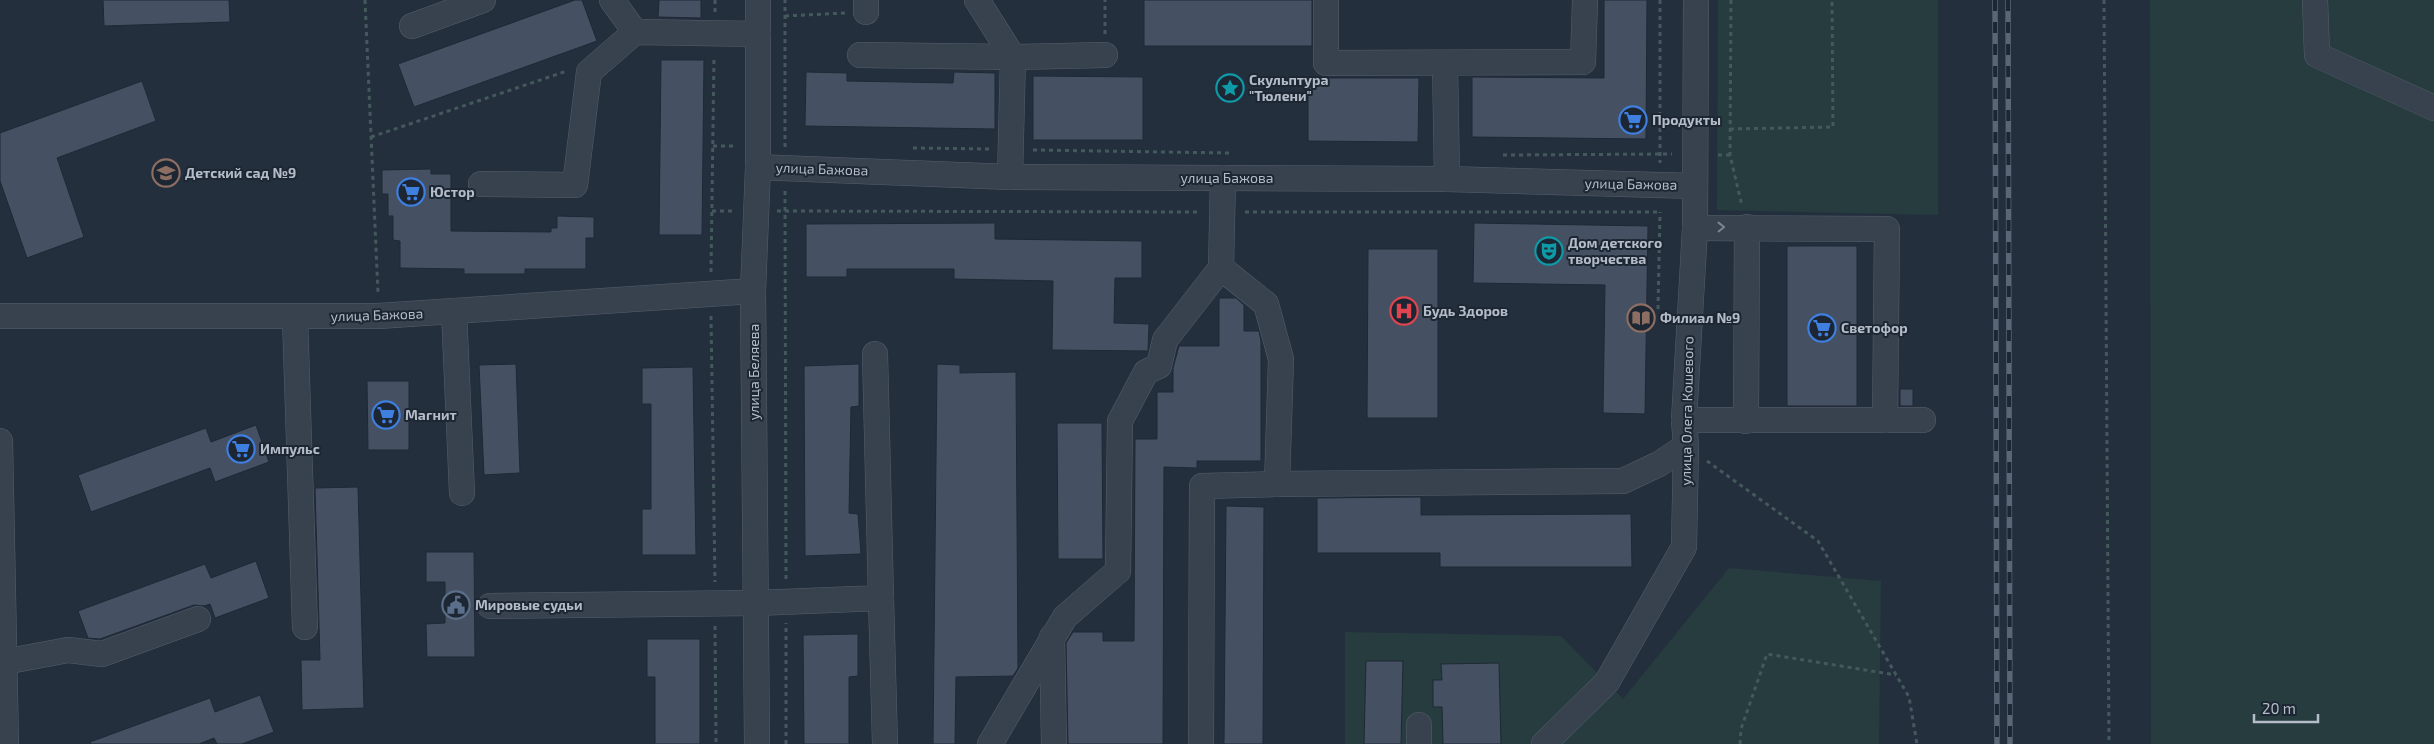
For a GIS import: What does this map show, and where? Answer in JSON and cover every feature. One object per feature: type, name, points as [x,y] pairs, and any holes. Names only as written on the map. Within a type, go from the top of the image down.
[{"type":"street","points":[[412,26],[483,0]]},
{"type":"street","points":[[612,0],[635,32]]},
{"type":"street","name":"улица Беляева","points":[[757,744],[753,291],[758,156],[758,0]]},
{"type":"street","points":[[977,0],[1013,57],[1010,177]]},
{"type":"street","points":[[1326,0],[1326,63],[1446,64],[1583,62],[1584,0]]},
{"type":"street","name":"улица Олега Кошевого","points":[[1544,744],[1607,682],[1684,547],[1686,446],[1684,420],[1695,228],[1696,0]]},
{"type":"street","points":[[2315,0],[2317,55],[2434,108]]},
{"type":"street","points":[[481,184],[575,185],[589,72],[635,32],[714,35],[758,34]]},
{"type":"street","points":[[860,55],[1013,57],[1105,54]]},
{"type":"street","points":[[1446,64],[1447,179]]},
{"type":"street","name":"улица Бажова","points":[[758,156],[788,153],[1010,177],[1447,179],[1695,186]]},
{"type":"street","points":[[990,744],[1065,617],[1118,571],[1120,420],[1146,372],[1160,366],[1165,340],[1221,268],[1224,212],[1223,178]]},
{"type":"street","points":[[1746,422],[1747,227]]},
{"type":"street","points":[[1695,228],[1887,229],[1884,420]]},
{"type":"street","points":[[1221,268],[1266,304],[1281,358],[1276,484]]},
{"type":"street","name":"улица Бажова","points":[[0,316],[379,316],[753,291]]},
{"type":"street","points":[[454,311],[462,493]]},
{"type":"street","points":[[295,317],[305,627]]},
{"type":"street","points":[[875,354],[885,744]]},
{"type":"street","points":[[1684,420],[1746,422],[1923,420]]},
{"type":"street","points":[[0,441],[6,744]]},
{"type":"street","points":[[1201,744],[1202,486],[1623,481],[1659,464],[1686,446]]},
{"type":"street","points":[[490,606],[755,603],[881,598]]},
{"type":"street","points":[[4,662],[68,650],[102,654],[198,620]]},
{"type":"street","points":[[1052,637],[1054,744]]},
{"type":"path","points":[[366,0],[379,316]]},
{"type":"path","points":[[715,0],[711,294],[716,744]]},
{"type":"path","points":[[786,0],[788,153],[785,211],[786,744]]},
{"type":"path","points":[[1105,54],[1106,0]]},
{"type":"path","points":[[1658,309],[1661,185],[1660,0]]},
{"type":"path","points":[[1731,0],[1730,155],[1747,227]]},
{"type":"path","points":[[1730,129],[1833,127],[1832,0]]},
{"type":"path","points":[[2104,0],[2109,744]]},
{"type":"path","points":[[785,16],[866,6]]},
{"type":"path","points":[[371,137],[568,70]]},
{"type":"path","points":[[713,146],[758,156],[788,153]]},
{"type":"path","points":[[912,148],[1239,153]]},
{"type":"path","points":[[1495,156],[1660,154]]},
{"type":"path","points":[[712,211],[1660,212]]},
{"type":"path","points":[[1686,446],[1818,542],[1908,697],[1918,744]]},
{"type":"path","points":[[1740,744],[1741,729],[1767,654],[1896,675]]},
{"type":"green space","points":[[1718,0],[1938,0],[1938,215],[1717,210]]},
{"type":"green space","points":[[2150,0],[2434,0],[2434,744],[2151,744]]},
{"type":"green space","points":[[1729,568],[1881,581],[1879,744],[1345,744],[1345,632],[1561,636],[1623,699]]},
{"type":"building","points":[[103,0],[229,0],[230,22],[104,26]]},
{"type":"building","points":[[575,0],[582,0],[597,41],[414,107],[398,64]]},
{"type":"building","points":[[659,0],[701,0],[701,18],[658,17]]},
{"type":"building","points":[[1144,0],[1312,0],[1312,46],[1144,46]]},
{"type":"building","points":[[1604,0],[1647,0],[1646,139],[1472,137],[1472,77],[1604,78]]},
{"type":"building","points":[[661,60],[704,60],[702,235],[659,235]]},
{"type":"building","points":[[806,72],[847,73],[847,81],[953,83],[954,72],[995,73],[995,129],[805,126]]},
{"type":"building","points":[[1033,76],[1143,77],[1143,140],[1033,140]]},
{"type":"building","points":[[1308,78],[1419,78],[1418,142],[1308,141]]},
{"type":"building","points":[[142,81],[156,121],[57,158],[84,237],[27,258],[0,181],[0,133]]},
{"type":"building","points":[[431,169],[431,174],[451,174],[451,231],[551,232],[551,228],[557,228],[557,216],[594,217],[594,238],[586,238],[586,269],[525,269],[525,274],[464,274],[464,269],[400,268],[400,241],[393,240],[393,216],[388,216],[388,194],[382,194],[382,170]]},
{"type":"building","points":[[995,223],[995,239],[1142,241],[1142,278],[1115,278],[1114,323],[1149,324],[1148,351],[1052,350],[1053,281],[954,279],[954,269],[847,269],[847,277],[806,277],[806,224]]},
{"type":"building","points":[[1474,223],[1648,226],[1645,414],[1603,413],[1605,285],[1473,283]]},
{"type":"building","name":"Светофор","points":[[1787,246],[1857,246],[1857,406],[1787,406]]},
{"type":"building","points":[[1368,249],[1438,249],[1438,418],[1367,418]]},
{"type":"building","points":[[1219,298],[1236,298],[1244,305],[1244,331],[1259,331],[1261,341],[1261,461],[1197,461],[1197,468],[1164,467],[1163,744],[1068,744],[1066,643],[1073,632],[1103,632],[1103,641],[1134,641],[1135,439],[1157,439],[1157,392],[1173,392],[1173,368],[1179,346],[1219,346]]},
{"type":"building","points":[[516,364],[520,473],[484,475],[479,365]]},
{"type":"building","points":[[859,364],[859,406],[851,407],[849,513],[858,514],[861,554],[805,556],[804,366]]},
{"type":"building","points":[[937,364],[960,365],[960,373],[1016,372],[1018,668],[1013,676],[956,677],[955,744],[933,744]]},
{"type":"building","points":[[693,367],[696,555],[642,555],[642,509],[651,509],[651,404],[642,404],[642,368]]},
{"type":"building","points":[[367,381],[409,381],[409,450],[368,450]]},
{"type":"building","points":[[1900,389],[1913,389],[1913,406],[1900,406]]},
{"type":"building","points":[[1057,423],[1102,423],[1103,559],[1058,559]]},
{"type":"building","points":[[256,425],[269,462],[215,482],[210,468],[91,512],[78,475],[206,428],[211,442]]},
{"type":"building","points":[[358,487],[364,708],[302,710],[301,660],[320,660],[315,488]]},
{"type":"building","points":[[1421,497],[1421,515],[1631,514],[1632,567],[1440,567],[1440,553],[1317,553],[1317,498]]},
{"type":"building","points":[[1226,506],[1264,507],[1263,744],[1224,744]]},
{"type":"building","points":[[426,552],[474,552],[475,657],[427,657],[426,624],[445,623],[445,582],[426,582]]},
{"type":"building","points":[[256,561],[269,598],[215,618],[210,604],[204,606],[194,605],[100,639],[88,638],[78,611],[205,564],[211,578]]},
{"type":"building","points":[[858,634],[858,676],[849,677],[849,744],[804,744],[803,635]]},
{"type":"building","points":[[647,639],[700,639],[700,744],[655,744],[655,677],[647,677]]},
{"type":"building","points":[[1366,661],[1403,661],[1401,744],[1364,744]]},
{"type":"building","points":[[1499,663],[1501,744],[1443,744],[1442,707],[1433,707],[1433,680],[1442,680],[1441,664]]},
{"type":"building","points":[[260,695],[274,732],[242,744],[217,744],[214,738],[199,744],[91,744],[90,742],[210,698],[215,712]]},
{"type":"railway","points":[[1995,0],[1997,744]]},
{"type":"railway","points":[[2008,0],[2010,744]]},
{"type":"place","name":"Скульптура \"Тюлени\"","points":[[1230,88]]},
{"type":"place","name":"Продукты","points":[[1633,120]]},
{"type":"place","name":"Детский сад №9","points":[[166,173]]},
{"type":"place","name":"Юстор","points":[[411,192]]},
{"type":"place","name":"Дом детского творчества","points":[[1549,251]]},
{"type":"place","name":"Будь Здоров","points":[[1404,311]]},
{"type":"place","name":"Филиал №9","points":[[1641,318]]},
{"type":"place","name":"Светофор","points":[[1822,328]]},
{"type":"place","name":"Магнит","points":[[386,415]]},
{"type":"place","name":"Импульс","points":[[241,449]]},
{"type":"place","name":"Мировые судьи","points":[[456,605]]}]
